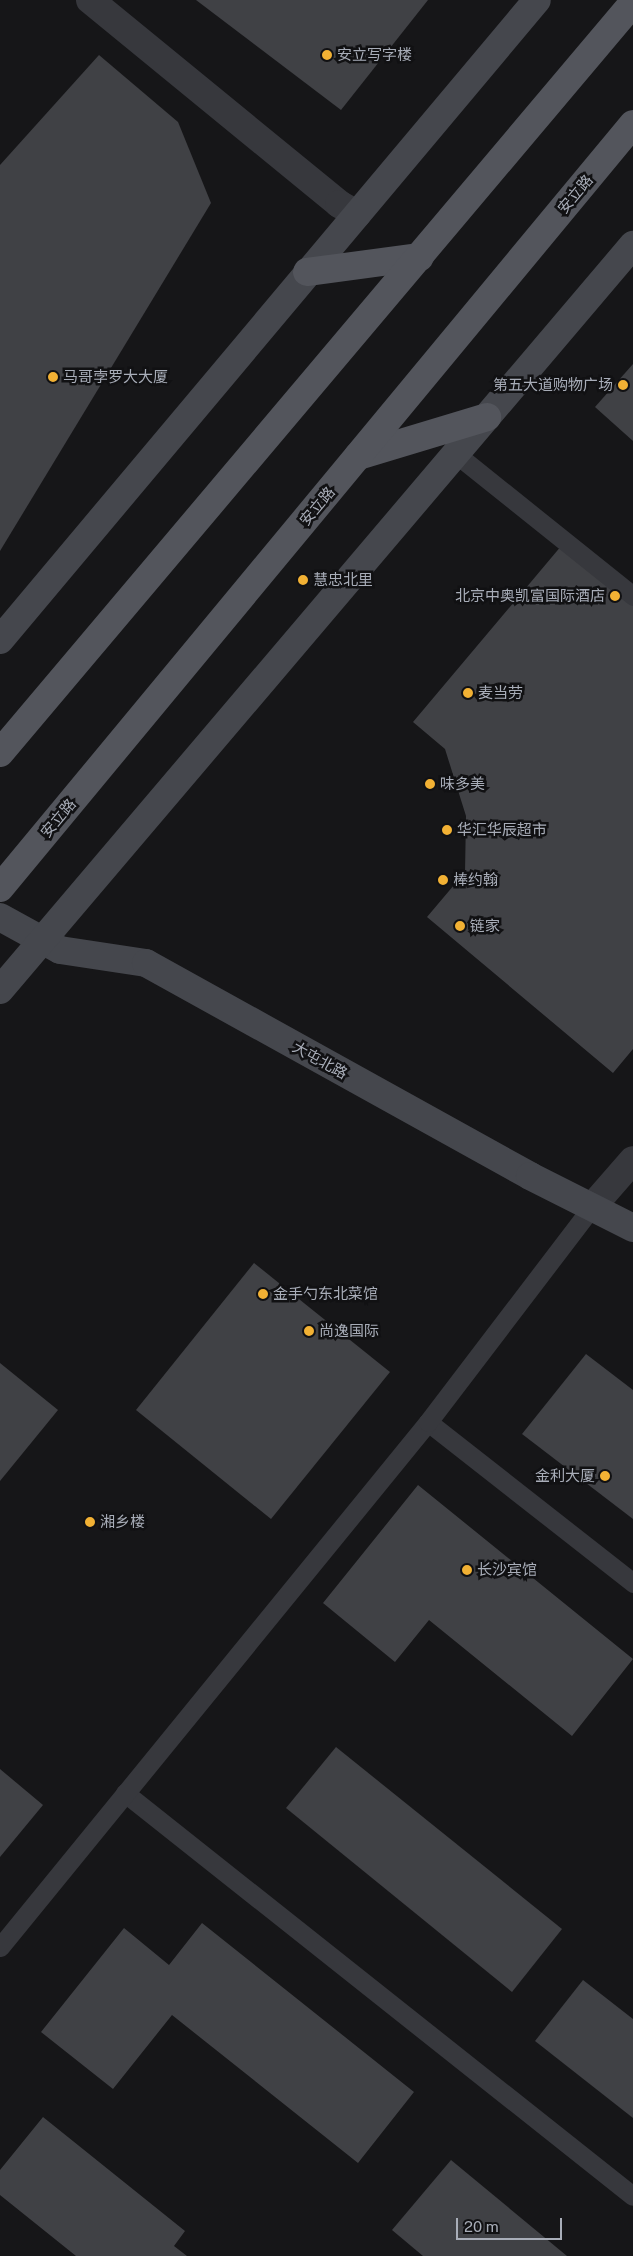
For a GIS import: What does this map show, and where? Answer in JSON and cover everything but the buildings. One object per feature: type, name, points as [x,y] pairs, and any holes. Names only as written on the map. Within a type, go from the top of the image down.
[{"type":"main road","points":[[0,753],[633,3]]},
{"type":"main road","name":"安立路","points":[[0,888],[633,124]]},
{"type":"main road","points":[[307,272],[420,257]]},
{"type":"main road","points":[[358,456],[487,416]]},
{"type":"street","points":[[90,0],[339,204],[357,214]]},
{"type":"street","points":[[0,640],[537,0]]},
{"type":"street","points":[[0,990],[633,245]]},
{"type":"street","name":"大屯北路","points":[[0,917],[60,950],[146,963],[633,1228]]},
{"type":"street","points":[[592,1207],[633,1160]]},
{"type":"lane","points":[[456,454],[633,596]]},
{"type":"lane","points":[[0,1947],[428,1422],[592,1207]]},
{"type":"lane","points":[[428,1422],[633,1583]]},
{"type":"lane","points":[[125,1793],[633,2196]]},
{"type":"place","name":"安立写字楼","points":[[327,55]]},
{"type":"place","name":"马哥孛罗大大厦","points":[[53,377]]},
{"type":"place","name":"第五大道购物广场","points":[[623,385]]},
{"type":"place","name":"慧忠北里","points":[[303,580]]},
{"type":"place","name":"北京中奥凯富国际酒店","points":[[615,596]]},
{"type":"place","name":"麦当劳","points":[[468,693]]},
{"type":"place","name":"味多美","points":[[430,784]]},
{"type":"place","name":"华汇华辰超市","points":[[447,830]]},
{"type":"place","name":"棒约翰","points":[[443,880]]},
{"type":"place","name":"链家","points":[[460,926]]},
{"type":"place","name":"金手勺东北菜馆","points":[[263,1294]]},
{"type":"place","name":"尚逸国际","points":[[309,1331]]},
{"type":"place","name":"金利大厦","points":[[605,1476]]},
{"type":"place","name":"湘乡楼","points":[[90,1522]]},
{"type":"place","name":"长沙宾馆","points":[[467,1570]]}]
